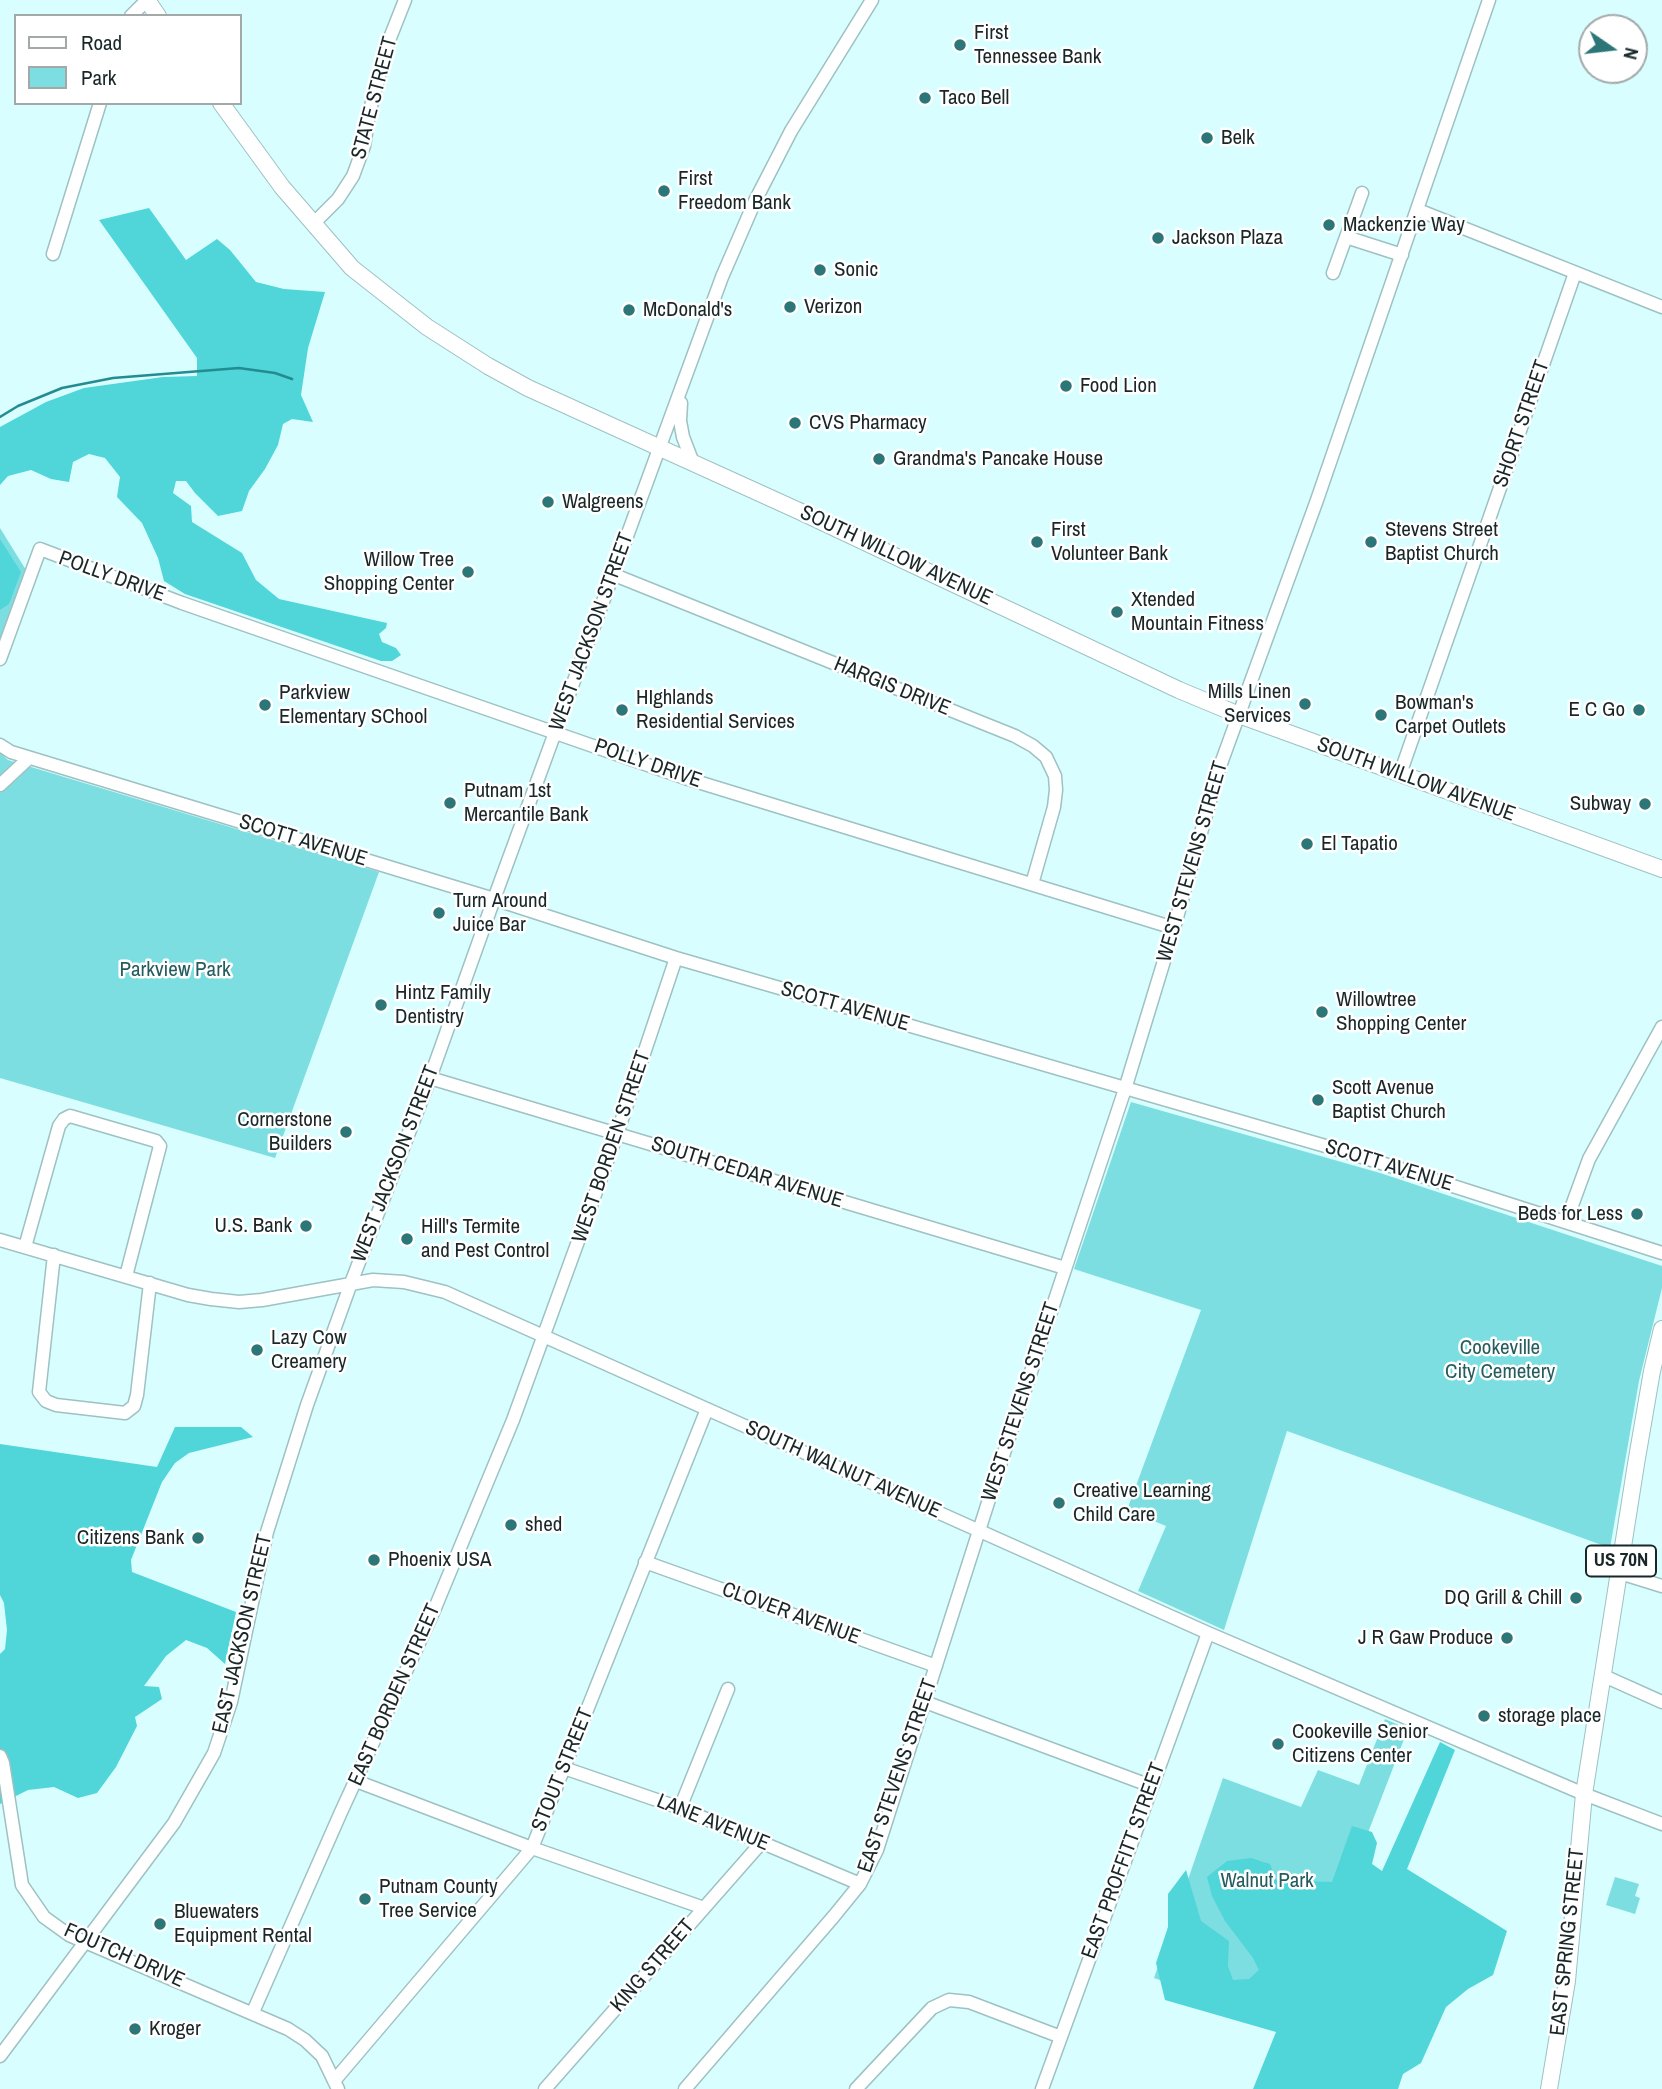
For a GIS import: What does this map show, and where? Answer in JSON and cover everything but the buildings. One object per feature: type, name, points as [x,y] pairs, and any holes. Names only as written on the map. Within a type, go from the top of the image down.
[{"type":"main road","name":"SOUTH WILLOW AVENUE","points":[[222,105],[278,182],[352,268],[427,327],[528,388],[930,572],[1179,690],[1239,715],[1662,869]]},
{"type":"main road","name":"US 70N","points":[[1584,1794],[1620,1573],[1657,1372],[1662,1329]]},
{"type":"main road","name":"EAST SPRING STREET","points":[[1549,2089],[1567,1981],[1584,1794]]},
{"type":"street","points":[[133,14],[147,0]]},
{"type":"street","name":"STATE STREET","points":[[313,224],[338,199],[353,176],[364,146],[380,69],[405,0]]},
{"type":"street","name":"WEST JACKSON STREET","points":[[351,1283],[430,1078],[722,277],[755,201],[791,131],[872,0]]},
{"type":"street","name":"WEST STEVENS STREET","points":[[979,1530],[1125,1089],[1219,769],[1418,210],[1489,0]]},
{"type":"street","points":[[53,254],[99,105]]},
{"type":"street","points":[[1333,273],[1362,193]]},
{"type":"street","points":[[1418,210],[1662,307]]},
{"type":"street","points":[[1346,237],[1402,255]]},
{"type":"street","name":"SHORT STREET","points":[[1399,774],[1574,273]]},
{"type":"street","points":[[682,386],[680,421],[693,463]]},
{"type":"street","name":"POLLY DRIVE","points":[[0,659],[40,549],[182,603],[685,778],[1174,928]]},
{"type":"street","name":"HARGIS DRIVE","points":[[612,574],[1015,736],[1033,746],[1046,757],[1055,776],[1056,790],[1054,807],[1032,884]]},
{"type":"street","points":[[0,745],[29,758],[0,785]]},
{"type":"street","name":"SCOTT AVENUE","points":[[29,758],[494,899],[676,958],[1353,1154],[1662,1253]]},
{"type":"street","name":"WEST BORDEN STREET","points":[[545,1336],[676,958]]},
{"type":"street","points":[[1566,1222],[1589,1159],[1662,1027]]},
{"type":"street","name":"SOUTH CEDAR AVENUE","points":[[430,1078],[1065,1268]]},
{"type":"street","points":[[25,1247],[59,1126],[70,1116],[156,1141],[160,1146],[126,1276]]},
{"type":"street","name":"SOUTH WALNUT AVENUE","points":[[0,1240],[188,1295],[239,1302],[373,1280],[425,1286],[479,1305],[1208,1633],[1584,1794],[1662,1824]]},
{"type":"street","points":[[54,1255],[39,1392],[46,1401],[56,1405],[125,1413],[134,1406],[149,1283]]},
{"type":"street","name":"EAST JACKSON STREET","points":[[0,2056],[174,1823],[214,1753],[231,1702],[267,1532],[307,1405],[351,1283]]},
{"type":"street","name":"EAST BORDEN STREET","points":[[253,2012],[435,1608],[545,1336]]},
{"type":"street","name":"STOUT STREET","points":[[336,2085],[532,1848],[707,1409]]},
{"type":"street","name":"EAST STEVENS STREET","points":[[685,2089],[860,1884],[877,1850],[979,1530]]},
{"type":"street","name":"CLOVER AVENUE","points":[[645,1562],[936,1665]]},
{"type":"street","points":[[1620,1573],[1662,1587]]},
{"type":"street","name":"EAST PROFFITT STREET","points":[[1042,2089],[1208,1633]]},
{"type":"street","points":[[1604,1676],[1662,1702]]},
{"type":"street","points":[[680,1808],[728,1689]]},
{"type":"street","points":[[925,1702],[1151,1786]]},
{"type":"street","name":"FOUTCH DRIVE","points":[[0,1756],[22,1885],[44,1917],[69,1935],[253,2012],[305,2040],[322,2056],[336,2085]]},
{"type":"street","name":"LANE AVENUE","points":[[564,1768],[680,1808],[860,1884]]},
{"type":"street","points":[[356,1781],[532,1848],[704,1908]]},
{"type":"street","name":"KING STREET","points":[[544,2089],[762,1842]]},
{"type":"street","points":[[856,2089],[932,2008],[950,2000],[970,2002],[1061,2037]]},
{"type":"green space","points":[[149,208],[186,260],[217,239],[230,250],[256,282],[284,289],[325,292],[308,348],[301,395],[313,422],[292,419],[283,424],[278,445],[249,491],[242,511],[218,516],[186,481],[176,481],[173,493],[191,506],[192,522],[242,553],[256,580],[279,599],[387,623],[386,628],[379,634],[382,642],[396,648],[401,655],[392,661],[381,661],[185,594],[164,581],[158,558],[142,523],[117,497],[120,477],[105,458],[89,454],[73,462],[69,482],[51,479],[31,470],[8,476],[0,485],[0,427],[46,402],[84,388],[163,377],[197,376],[197,358],[99,220]]},
{"type":"green space","points":[[0,528],[26,570],[0,643]]},
{"type":"green space","points":[[0,539],[21,572],[9,604],[0,610]]},
{"type":"green space","name":"Parkview Park","points":[[0,753],[8,760],[379,872],[275,1158],[0,1078]]},
{"type":"green space","name":"Cookeville City Cemetery","points":[[1131,1102],[1380,1173],[1662,1266],[1662,1288],[1639,1381],[1610,1548],[1287,1431],[1224,1630],[1138,1591],[1166,1526],[1127,1510],[1201,1310],[1074,1269]]},
{"type":"green space","points":[[175,1427],[241,1427],[253,1437],[189,1453],[175,1463],[162,1482],[131,1560],[132,1572],[236,1612],[225,1664],[207,1648],[186,1640],[166,1656],[144,1686],[159,1687],[162,1699],[135,1717],[137,1726],[116,1767],[97,1793],[78,1798],[54,1787],[28,1790],[0,1804],[0,1654],[5,1649],[7,1630],[4,1603],[0,1595],[0,1444],[157,1467]]},
{"type":"green space","name":"Walnut Park","points":[[1385,1719],[1408,1729],[1293,2027],[1154,1978],[1223,1778],[1301,1807],[1318,1770],[1359,1785]]},
{"type":"green space","points":[[1440,1742],[1455,1750],[1407,1869],[1507,1931],[1493,1975],[1468,1989],[1446,2007],[1421,2063],[1403,2074],[1398,2089],[1253,2089],[1276,2032],[1165,2000],[1156,1963],[1168,1927],[1168,1894],[1186,1870],[1201,1921],[1229,1941],[1228,1966],[1233,1980],[1249,1979],[1259,1970],[1225,1921],[1212,1896],[1207,1877],[1227,1861],[1251,1858],[1270,1864],[1276,1880],[1332,1882],[1352,1826],[1372,1832],[1377,1843],[1372,1864],[1382,1871]]},
{"type":"green space","points":[[1615,1877],[1639,1884],[1635,1896],[1640,1898],[1635,1914],[1606,1905]]},
{"type":"waterway","points":[[0,417],[18,406],[62,388],[113,378],[239,368],[275,373],[292,379]]},
{"type":"place","name":"First Tennessee Bank","points":[[960,45]]},
{"type":"place","name":"Taco Bell","points":[[925,98]]},
{"type":"place","name":"Belk","points":[[1207,138]]},
{"type":"place","name":"First Freedom Bank","points":[[664,191]]},
{"type":"place","name":"Mackenzie Way","points":[[1329,225]]},
{"type":"place","name":"Jackson Plaza","points":[[1158,238]]},
{"type":"place","name":"Sonic","points":[[820,270]]},
{"type":"place","name":"Verizon","points":[[790,307]]},
{"type":"place","name":"McDonald's","points":[[629,310]]},
{"type":"place","name":"Food Lion","points":[[1066,386]]},
{"type":"place","name":"CVS Pharmacy","points":[[795,423]]},
{"type":"place","name":"Grandma's Pancake House","points":[[879,459]]},
{"type":"place","name":"Walgreens","points":[[548,502]]},
{"type":"place","name":"First Volunteer Bank","points":[[1037,542]]},
{"type":"place","name":"Stevens Street Baptist Church","points":[[1371,542]]},
{"type":"place","name":"Willow Tree Shopping Center","points":[[468,572]]},
{"type":"place","name":"Xtended Mountain Fitness","points":[[1117,612]]},
{"type":"place","name":"Mills Linen Services","points":[[1305,704]]},
{"type":"place","name":"Parkview Elementary SChool","points":[[265,705]]},
{"type":"place","name":"HIghlands Residential Services","points":[[622,710]]},
{"type":"place","name":"E C Go","points":[[1639,710]]},
{"type":"place","name":"Bowman's Carpet Outlets","points":[[1381,715]]},
{"type":"place","name":"Putnam 1st Mercantile Bank","points":[[450,803]]},
{"type":"place","name":"Subway","points":[[1645,804]]},
{"type":"place","name":"El Tapatio","points":[[1307,844]]},
{"type":"place","name":"Turn Around Juice Bar","points":[[439,913]]},
{"type":"place","name":"Hintz Family Dentistry","points":[[381,1005]]},
{"type":"place","name":"Willowtree Shopping Center","points":[[1322,1012]]},
{"type":"place","name":"Scott Avenue Baptist Church","points":[[1318,1100]]},
{"type":"place","name":"Cornerstone Builders","points":[[346,1132]]},
{"type":"place","name":"Beds for Less","points":[[1637,1214]]},
{"type":"place","name":"U.S. Bank","points":[[306,1226]]},
{"type":"place","name":"Hill's Termite and Pest Control","points":[[407,1239]]},
{"type":"place","name":"Lazy Cow Creamery","points":[[257,1350]]},
{"type":"place","name":"Creative Learning Child Care","points":[[1059,1503]]},
{"type":"place","name":"shed","points":[[511,1525]]},
{"type":"place","name":"Citizens Bank","points":[[198,1538]]},
{"type":"place","name":"Phoenix USA","points":[[374,1560]]},
{"type":"place","name":"DQ Grill & Chill","points":[[1576,1598]]},
{"type":"place","name":"J R Gaw Produce","points":[[1507,1638]]},
{"type":"place","name":"storage place","points":[[1484,1716]]},
{"type":"place","name":"Cookeville Senior Citizens Center","points":[[1278,1744]]},
{"type":"place","name":"Putnam County Tree Service","points":[[365,1899]]},
{"type":"place","name":"Bluewaters Equipment Rental","points":[[160,1924]]},
{"type":"place","name":"Kroger","points":[[135,2029]]}]
